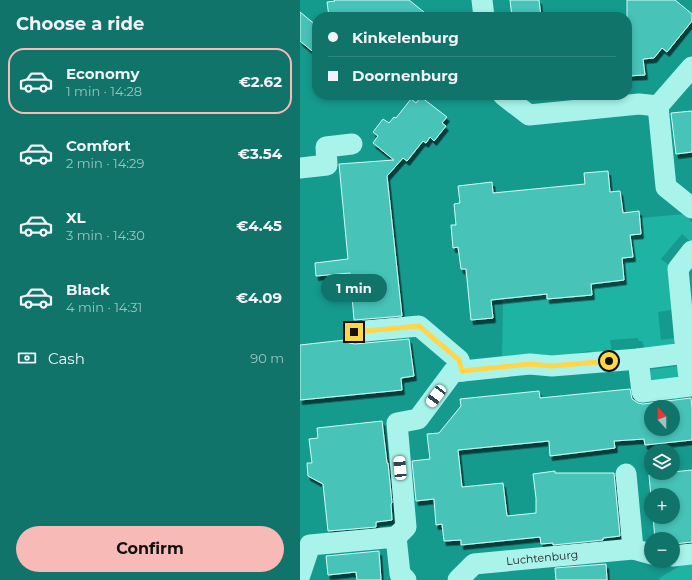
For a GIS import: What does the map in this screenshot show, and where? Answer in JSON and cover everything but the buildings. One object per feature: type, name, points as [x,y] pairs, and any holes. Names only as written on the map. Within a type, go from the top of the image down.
[{"type":"street","points":[[482,0],[483,12]]},
{"type":"street","points":[[692,67],[658,106],[666,188],[692,208]]},
{"type":"street","points":[[510,100],[529,115],[639,104],[658,106]]},
{"type":"street","points":[[300,168],[328,165],[326,146],[352,144]]},
{"type":"street","points":[[638,359],[642,392],[690,386],[678,269],[692,251]]},
{"type":"street","points":[[354,332],[419,326],[459,360],[462,371]]},
{"type":"street","points":[[300,575],[310,545],[396,536],[406,527],[396,423],[418,419],[453,372],[530,364],[552,366],[638,359],[686,352]]},
{"type":"street","name":"Luchtenburg","points":[[458,580],[474,564],[642,551],[626,474]]},
{"type":"street","points":[[396,536],[400,574],[406,580]]},
{"type":"street","points":[[680,555],[692,554]]},
{"type":"green space","points":[[685,214],[692,223],[692,241],[691,242],[682,234],[661,259],[670,266],[671,310],[658,312],[661,340],[674,338],[674,349],[646,352],[642,341],[639,341],[638,338],[610,340],[612,353],[597,356],[590,351],[561,356],[502,358],[503,298],[547,294],[547,299],[592,295],[591,283],[624,280],[622,258],[632,257],[630,235],[641,234],[640,218]]},
{"type":"green space","points":[[679,366],[681,380],[648,384],[647,370]]},
{"type":"green space","points":[[692,563],[692,580],[658,580],[676,568],[680,568],[680,566]]},
{"type":"route","points":[[354,332],[419,326],[459,360],[462,371],[530,364],[552,366],[609,361]]}]
